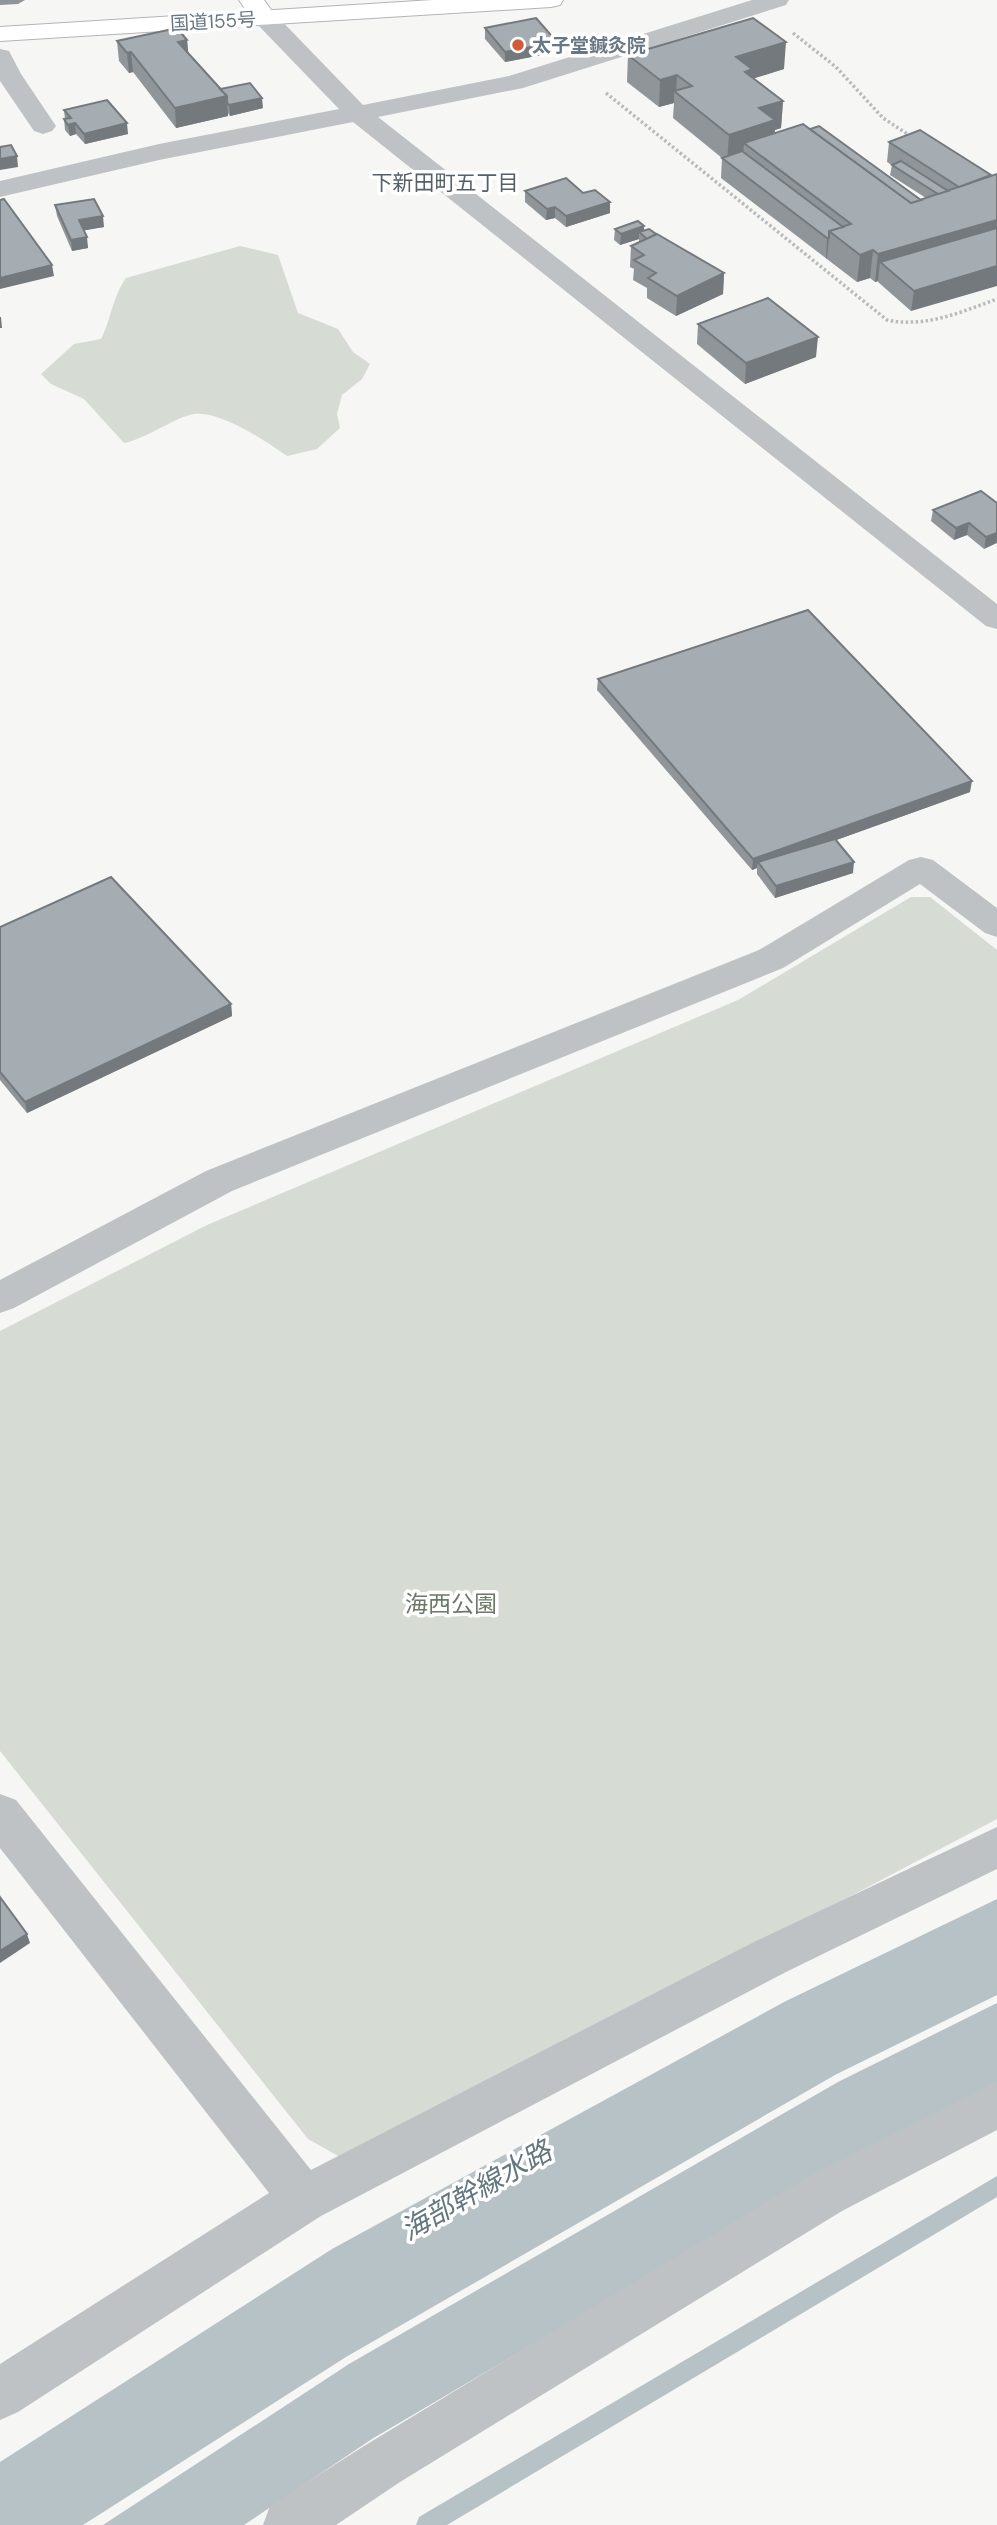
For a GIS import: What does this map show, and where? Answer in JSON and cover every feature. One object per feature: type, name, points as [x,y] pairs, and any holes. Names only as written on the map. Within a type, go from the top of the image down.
[{"type":"highway","name":"国道155号","points":[[0,34],[258,9],[551,0]]},
{"type":"street","points":[[0,189],[159,152],[514,83],[766,4]]},
{"type":"street","points":[[258,9],[357,113],[997,618]]},
{"type":"street","points":[[0,56],[8,74],[43,126]]},
{"type":"street","points":[[0,1298],[219,1181],[771,959],[921,868],[997,925]]},
{"type":"street","points":[[0,1814],[304,2199]]},
{"type":"street","points":[[0,2395],[304,2199],[770,1957],[997,1847]]},
{"type":"street","points":[[289,2525],[382,2464],[825,2194],[997,2105]]},
{"type":"path","points":[[766,4],[814,47],[883,118],[917,140]]},
{"type":"path","points":[[573,66],[887,320],[918,324],[997,299]]},
{"type":"green space","points":[[240,246],[278,255],[298,313],[338,329],[353,352],[370,364],[362,379],[342,395],[337,414],[340,428],[317,449],[287,456],[243,428],[205,414],[178,419],[124,443],[84,399],[51,384],[41,374],[74,344],[101,339],[126,278]]},
{"type":"green space","name":"海西公園","points":[[911,897],[930,897],[997,950],[997,1819],[380,2144],[340,2157],[308,2139],[0,1751],[0,1331],[207,1225],[738,1000]]},
{"type":"water","name":"海部幹線水路","points":[[997,1899],[997,1995],[835,2075],[346,2357],[83,2525],[0,2525],[0,2462],[332,2249],[786,2001]]},
{"type":"water","points":[[997,2003],[997,2083],[843,2162],[372,2439],[244,2525],[103,2525],[349,2364],[838,2082]]},
{"type":"building","points":[[536,18],[557,42],[505,52],[485,28]]},
{"type":"building","points":[[753,18],[786,42],[736,57],[752,69],[745,72],[783,101],[759,108],[775,120],[729,135],[674,91],[692,86],[677,75],[660,80],[628,55]]},
{"type":"building","points":[[177,28],[187,40],[178,42],[227,96],[175,108],[131,52],[127,53],[117,41]]},
{"type":"building","points":[[250,83],[262,98],[229,105],[227,96],[220,89]]},
{"type":"building","points":[[107,100],[127,123],[84,134],[75,123],[68,125],[64,119],[71,118],[64,110]]},
{"type":"building","points":[[803,124],[911,203],[997,174],[997,220],[878,254],[873,250],[860,255],[829,231],[851,224],[744,143]]},
{"type":"building","points":[[819,126],[921,200],[911,203],[810,129]]},
{"type":"building","points":[[920,130],[991,175],[959,187],[889,142]]},
{"type":"building","points":[[11,145],[17,156],[0,159],[0,147]]},
{"type":"building","points":[[742,151],[843,227],[829,231],[827,238],[722,158]]},
{"type":"building","points":[[901,161],[948,191],[938,194],[892,165]]},
{"type":"building","points":[[566,178],[583,193],[595,190],[610,202],[566,216],[555,207],[547,209],[525,191]]},
{"type":"building","points":[[4,199],[52,265],[0,278],[0,200]]},
{"type":"building","points":[[94,199],[103,216],[79,220],[87,237],[71,240],[55,205]]},
{"type":"building","points":[[638,221],[644,226],[621,234],[615,229]]},
{"type":"building","points":[[997,228],[997,266],[914,291],[880,262]]},
{"type":"building","points":[[649,229],[656,234],[647,239],[639,232]]},
{"type":"building","points":[[657,234],[724,273],[677,296],[648,278],[656,273],[634,260],[644,255],[631,246]]},
{"type":"building","points":[[768,298],[818,337],[746,363],[698,324]]},
{"type":"building","points":[[981,491],[997,503],[997,533],[986,537],[969,523],[956,528],[933,510]]},
{"type":"building","points":[[808,610],[972,781],[753,859],[598,679]]},
{"type":"building","points":[[835,839],[854,862],[776,886],[758,862]]},
{"type":"building","points":[[111,877],[231,1004],[25,1102],[0,1072],[0,927]]},
{"type":"building","points":[[0,1897],[27,1934],[0,1951]]},
{"type":"waterway","points":[[427,2525],[997,2186]]},
{"type":"place","name":"太子堂鍼灸院","points":[[518,45]]},
{"type":"district","name":"下新田町五丁目","points":[[445,183]]}]
